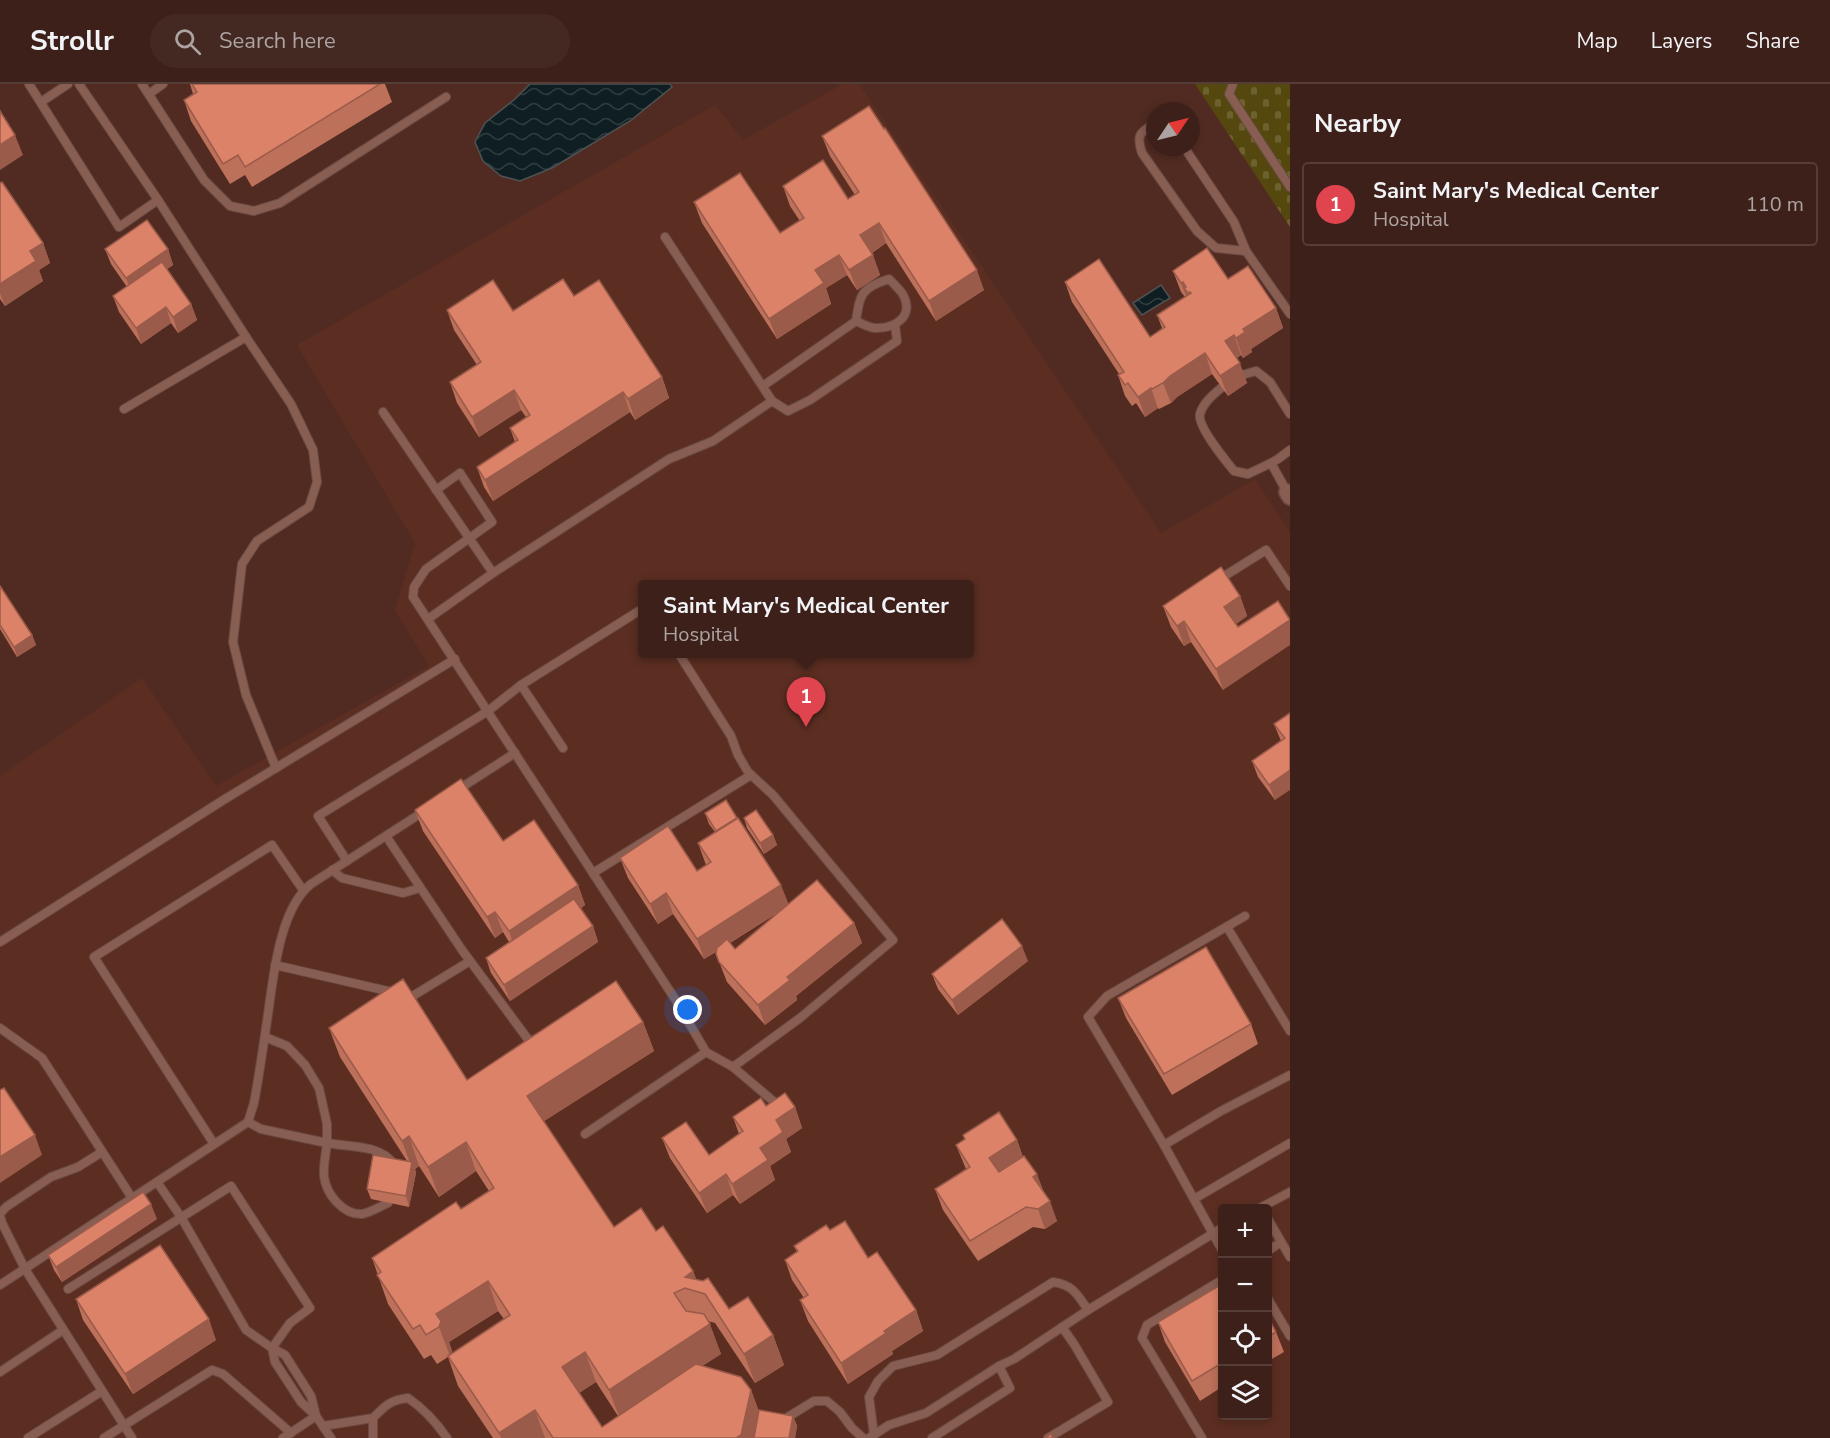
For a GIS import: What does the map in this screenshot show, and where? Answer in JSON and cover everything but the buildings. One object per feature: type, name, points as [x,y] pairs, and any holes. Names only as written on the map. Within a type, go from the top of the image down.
[{"type":"lane","points":[[29,84],[118,226],[158,200]]},
{"type":"lane","points":[[40,102],[68,84]]},
{"type":"lane","points":[[79,84],[291,404],[313,450],[317,482],[309,507],[257,541],[242,564],[234,642],[246,695],[276,768]]},
{"type":"lane","points":[[142,84],[204,180],[230,206],[254,211],[280,203],[446,97]]},
{"type":"lane","points":[[148,94],[163,84]]},
{"type":"lane","points":[[1233,84],[1229,94],[1290,187]]},
{"type":"lane","points":[[1146,129],[1141,133],[1138,141],[1142,153],[1197,231],[1216,248],[1246,251]]},
{"type":"lane","points":[[1190,156],[1234,222],[1246,251],[1290,314]]},
{"type":"lane","points":[[665,237],[772,400],[788,411],[810,400],[897,341],[895,325]]},
{"type":"lane","points":[[763,387],[856,321],[859,298],[872,284],[889,279],[903,294],[906,306],[904,318],[895,325],[873,328],[856,321]]},
{"type":"lane","points":[[124,409],[246,337]]},
{"type":"lane","points":[[1242,375],[1256,371],[1270,382],[1290,414]]},
{"type":"lane","points":[[1221,388],[1206,402],[1200,414],[1200,422],[1234,471],[1248,474],[1278,459],[1290,450]]},
{"type":"lane","points":[[428,619],[493,573],[669,459],[713,441],[772,400]]},
{"type":"lane","points":[[383,412],[493,573]]},
{"type":"lane","points":[[1270,463],[1288,495]]},
{"type":"lane","points":[[436,490],[460,473],[492,522],[426,569],[414,587],[413,597],[675,999],[706,1052],[733,1067],[779,1106]]},
{"type":"lane","points":[[1214,583],[1266,550],[1290,586]]},
{"type":"lane","points":[[347,861],[318,816],[488,711],[521,685],[638,612]]},
{"type":"lane","points":[[682,658],[731,736],[738,755],[750,775],[773,795],[893,940],[800,1018],[733,1067]]},
{"type":"lane","points":[[0,942],[276,768],[455,659]]},
{"type":"lane","points":[[521,685],[563,748]]},
{"type":"lane","points":[[456,791],[515,753]]},
{"type":"lane","points":[[593,873],[750,775]]},
{"type":"lane","points":[[0,1285],[248,1122],[254,1108],[275,965],[287,920],[303,890],[436,804]]},
{"type":"lane","points":[[386,836],[470,961],[530,1042],[547,1032]]},
{"type":"lane","points":[[214,1144],[94,957],[272,845],[303,890]]},
{"type":"lane","points":[[332,870],[342,878],[403,893],[420,888]]},
{"type":"lane","points":[[1218,1242],[1088,1017],[1107,996],[1245,916]]},
{"type":"lane","points":[[1227,927],[1290,1031]]},
{"type":"lane","points":[[275,965],[411,997],[470,961]]},
{"type":"lane","points":[[0,1028],[42,1058],[132,1198]]},
{"type":"lane","points":[[264,1037],[287,1046],[305,1065],[319,1088],[327,1124],[324,1177],[330,1193],[339,1205],[350,1212],[363,1214],[388,1203]]},
{"type":"lane","points":[[585,1134],[706,1052]]},
{"type":"lane","points":[[1164,1145],[1221,1111],[1290,1075]]},
{"type":"lane","points":[[248,1122],[261,1129],[327,1143],[373,1149],[390,1160],[396,1169]]},
{"type":"lane","points":[[1194,1199],[1290,1143]]},
{"type":"lane","points":[[102,1152],[78,1167],[51,1177],[6,1207],[0,1215],[25,1269],[132,1438]]},
{"type":"lane","points":[[158,1182],[181,1217],[246,1330],[285,1355],[311,1396],[316,1416]]},
{"type":"lane","points":[[68,1289],[231,1186],[310,1308],[290,1323],[272,1348],[275,1362],[301,1402],[316,1416],[331,1438]]},
{"type":"lane","points":[[1268,1204],[1290,1192]]},
{"type":"lane","points":[[1272,1226],[1290,1257]]},
{"type":"lane","points":[[1088,1310],[1076,1292],[1066,1284],[1053,1282],[937,1355],[893,1366],[878,1381],[869,1397],[871,1436],[889,1425],[926,1413],[1218,1230]]},
{"type":"lane","points":[[1272,1248],[1281,1242]]},
{"type":"lane","points":[[1202,1438],[1142,1338],[1147,1325],[1218,1282]]},
{"type":"lane","points":[[1272,1306],[1290,1336]]},
{"type":"lane","points":[[1048,1438],[1108,1402],[1062,1327]]},
{"type":"lane","points":[[0,1372],[63,1330]]},
{"type":"lane","points":[[932,1438],[1010,1388],[999,1366]]},
{"type":"lane","points":[[104,1438],[212,1370],[223,1374],[291,1433]]},
{"type":"lane","points":[[28,1438],[102,1391]]},
{"type":"lane","points":[[323,1426],[373,1418],[387,1404],[408,1398],[421,1406],[438,1424],[447,1438]]},
{"type":"lane","points":[[772,1438],[783,1420],[813,1401],[827,1401],[863,1438]]},
{"type":"lane","points":[[283,1438],[316,1416]]},
{"type":"lane","points":[[373,1418],[373,1438]]},
{"type":"shaded area","points":[[843,84],[859,84],[1161,533],[1255,479],[1290,532],[1290,1438],[0,1438],[0,776],[142,678],[216,786],[429,666],[395,610],[415,543],[297,345],[715,105],[743,140]]},
{"type":"green space","points":[[1195,84],[1290,84],[1290,227]]},
{"type":"water","points":[[530,84],[670,84],[672,87],[630,121],[552,168],[520,181],[501,176],[483,161],[475,142],[485,123]]},
{"type":"water","points":[[1161,285],[1170,298],[1142,315],[1133,303]]},
{"type":"place","name":"Saint Mary's Medical Center","points":[[806,727]]}]
